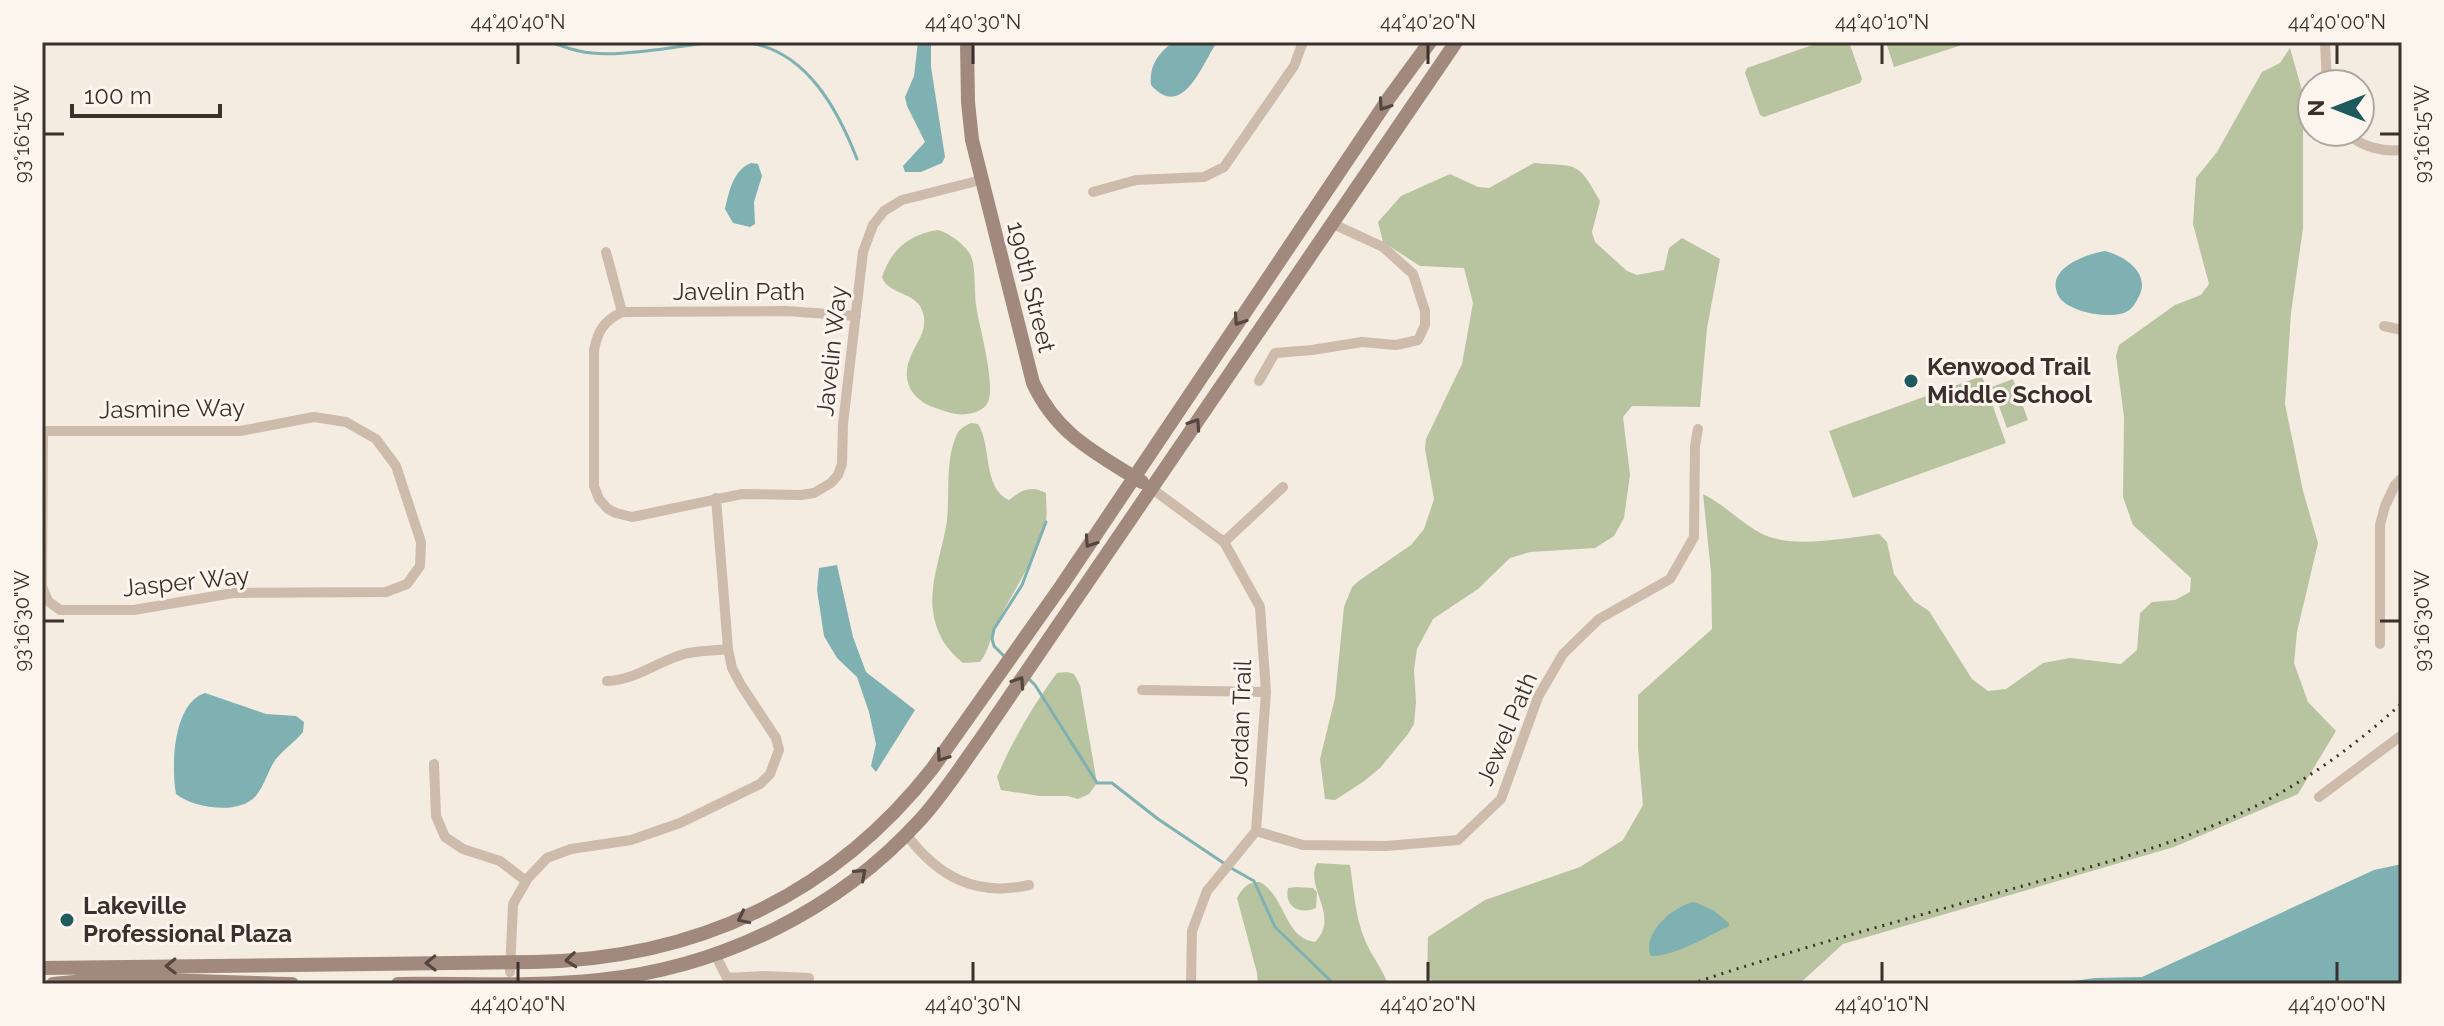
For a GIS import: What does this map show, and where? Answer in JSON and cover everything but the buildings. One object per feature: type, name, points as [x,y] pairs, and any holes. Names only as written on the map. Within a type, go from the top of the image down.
[{"type":"main road","name":"190th Street","points":[[967,42],[969,119],[981,180],[1033,383],[1052,417],[1069,434],[1151,488]]},
{"type":"main road","points":[[398,984],[510,975],[555,962],[613,956],[671,944],[721,929],[798,890],[866,841],[911,796],[932,769],[1062,585],[1389,98],[1430,42]]},
{"type":"main road","points":[[42,968],[510,975],[601,980],[686,964],[715,954],[778,928],[853,882],[922,819],[982,737],[1456,42]]},
{"type":"main road","points":[[53,984],[173,981],[292,984]]},
{"type":"street","points":[[1093,192],[1136,180],[1204,177],[1224,167],[1294,66],[1303,42]]},
{"type":"street","points":[[2325,42],[2326,68]]},
{"type":"street","points":[[2371,148],[2402,150]]},
{"type":"street","name":"Javelin Way","points":[[622,312],[603,324],[594,350],[593,476],[602,504],[616,513],[632,517],[716,498],[757,493],[814,493],[838,475],[842,464],[843,424],[856,316],[866,241],[873,225],[884,211],[912,196],[981,180]]},
{"type":"street","points":[[1259,381],[1275,353],[1362,342],[1396,345],[1418,340],[1425,325],[1425,311],[1413,274],[1383,247],[1331,223]]},
{"type":"street","points":[[606,252],[622,312]]},
{"type":"street","name":"Javelin Path","points":[[622,312],[786,311],[856,316]]},
{"type":"street","points":[[2384,326],[2402,330]]},
{"type":"street","name":"Jasmine Way","points":[[42,431],[240,431],[314,417],[346,422],[376,439],[396,466],[421,542]]},
{"type":"street","name":"Jewel Path","points":[[1256,831],[1303,845],[1386,846],[1458,840],[1501,799],[1538,697],[1563,654],[1599,619],[1670,579],[1694,537],[1698,429]]},
{"type":"street","name":"Jasper Way","points":[[42,431],[42,587],[48,601],[60,610],[134,610],[233,593],[386,592],[407,584],[420,566],[421,542]]},
{"type":"street","points":[[2380,644],[2380,525],[2385,506],[2402,478]]},
{"type":"street","points":[[1224,542],[1283,487]]},
{"type":"street","name":"Jordan Trail","points":[[1151,488],[1224,542],[1260,607],[1266,692],[1256,831]]},
{"type":"street","points":[[510,975],[512,910],[516,896],[541,863],[562,851],[631,840],[680,823],[760,784],[770,774],[779,750],[776,738],[741,685],[732,668],[728,649],[716,498]]},
{"type":"street","points":[[607,681],[622,681],[682,654],[728,649]]},
{"type":"street","points":[[1142,690],[1266,692]]},
{"type":"street","points":[[2319,797],[2402,735]]},
{"type":"street","points":[[434,764],[436,816],[445,837],[463,849],[500,861],[526,881]]},
{"type":"street","points":[[1191,984],[1192,931],[1207,891],[1256,831]]},
{"type":"street","points":[[906,834],[934,865],[962,882],[1006,890],[1029,885]]},
{"type":"street","points":[[715,954],[727,978],[809,978]]},
{"type":"green space","points":[[1821,42],[1849,42],[1862,79],[1860,83],[1764,117],[1760,115],[1745,73],[1747,68]]},
{"type":"green space","points":[[1886,42],[1971,42],[1894,67]]},
{"type":"green space","points":[[2290,48],[2296,69],[2296,148],[2303,148],[2303,228],[2291,313],[2285,404],[2303,491],[2318,543],[2297,632],[2294,663],[2308,702],[2336,731],[2298,794],[2174,847],[1843,944],[1799,984],[1747,981],[1726,984],[1438,984],[1427,978],[1428,937],[1485,900],[1580,867],[1623,840],[1643,805],[1638,748],[1638,695],[1712,629],[1711,572],[1703,494],[1755,530],[1783,540],[1815,541],[1879,534],[1887,542],[1894,574],[1914,601],[1929,611],[1972,679],[1988,691],[2006,689],[2043,663],[2070,658],[2121,664],[2137,650],[2140,613],[2152,602],[2175,600],[2190,592],[2191,578],[2133,525],[2123,497],[2124,417],[2116,356],[2119,345],[2175,305],[2201,295],[2209,284],[2193,224],[2196,178],[2217,152],[2262,72],[2280,63]]},
{"type":"green space","points":[[1534,163],[1569,166],[1581,172],[1600,201],[1592,232],[1595,242],[1627,271],[1637,275],[1664,270],[1669,248],[1682,238],[1720,259],[1707,328],[1700,407],[1632,406],[1623,417],[1630,475],[1624,518],[1614,536],[1595,548],[1530,552],[1510,558],[1478,589],[1433,619],[1417,649],[1414,724],[1408,734],[1380,768],[1363,782],[1335,800],[1325,799],[1320,759],[1335,698],[1344,607],[1352,587],[1411,545],[1424,529],[1434,499],[1426,439],[1462,364],[1473,303],[1464,268],[1420,266],[1383,242],[1378,222],[1401,196],[1450,174],[1478,187],[1489,188]]},
{"type":"green space","points":[[938,230],[965,248],[974,267],[976,305],[989,369],[990,394],[984,407],[968,414],[955,414],[933,407],[915,396],[907,371],[923,329],[923,314],[916,301],[889,286],[882,277],[890,259],[902,245],[918,235]]},
{"type":"green space","points":[[1982,376],[2006,443],[1853,498],[1829,431]]},
{"type":"green space","points":[[2013,379],[2028,420],[2007,428],[1992,387]]},
{"type":"green space","points":[[971,423],[978,424],[982,433],[991,476],[1000,494],[1009,500],[1026,490],[1036,489],[1046,493],[1047,513],[1035,552],[1001,615],[985,654],[980,662],[963,663],[939,634],[932,600],[947,520],[953,444],[958,432]]},
{"type":"green space","points":[[1057,673],[1074,674],[1080,685],[1097,783],[1089,794],[1078,799],[1001,790],[997,777],[1017,736]]},
{"type":"green space","points":[[1317,863],[1350,865],[1362,931],[1388,984],[1258,984],[1237,898],[1246,886],[1260,882],[1275,897],[1297,933],[1315,942],[1324,922],[1315,882]]},
{"type":"green space","points":[[1288,888],[1313,888],[1317,892],[1316,908],[1299,910],[1291,905]]},
{"type":"water","points":[[918,42],[931,42],[931,67],[945,157],[942,163],[921,172],[905,172],[903,166],[925,142],[905,97],[914,76]]},
{"type":"water","points":[[1173,42],[1217,42],[1190,85],[1173,97],[1162,94],[1151,85],[1151,72],[1156,60]]},
{"type":"water","points":[[751,163],[758,164],[762,176],[754,202],[755,224],[750,227],[733,223],[725,209],[736,176]]},
{"type":"water","points":[[2105,251],[2121,257],[2139,274],[2141,290],[2133,306],[2119,314],[2100,315],[2079,310],[2063,301],[2056,285],[2062,270],[2088,255]]},
{"type":"water","points":[[837,565],[853,637],[866,672],[915,710],[876,772],[871,766],[876,744],[857,677],[837,658],[824,636],[817,590],[819,568]]},
{"type":"water","points":[[205,693],[266,714],[296,716],[304,722],[303,732],[276,759],[258,793],[242,805],[206,806],[176,794],[174,768],[180,722],[194,699]]},
{"type":"water","points":[[2402,864],[2402,984],[2064,984],[2095,978],[2142,977],[2374,870]]},
{"type":"water","points":[[1694,902],[1713,910],[1729,926],[1680,950],[1651,956],[1651,939],[1661,922],[1677,909]]},
{"type":"waterway","points":[[550,42],[587,53],[604,54],[724,42],[750,43],[770,49],[788,58],[818,86],[840,121],[857,159]]},
{"type":"waterway","points":[[1005,657],[994,646],[994,629],[1022,585],[1046,522]]},
{"type":"waterway","points":[[1028,678],[1097,783],[1112,783],[1158,819],[1225,864]]},
{"type":"waterway","points":[[1231,868],[1254,881],[1275,927],[1334,984]]},
{"type":"railway","points":[[1691,984],[2196,833],[2294,785],[2350,747],[2402,703]]},
{"type":"place","name":"Kenwood Trail Middle School","points":[[1911,381]]},
{"type":"place","name":"Lakeville Professional Plaza","points":[[67,920]]}]
